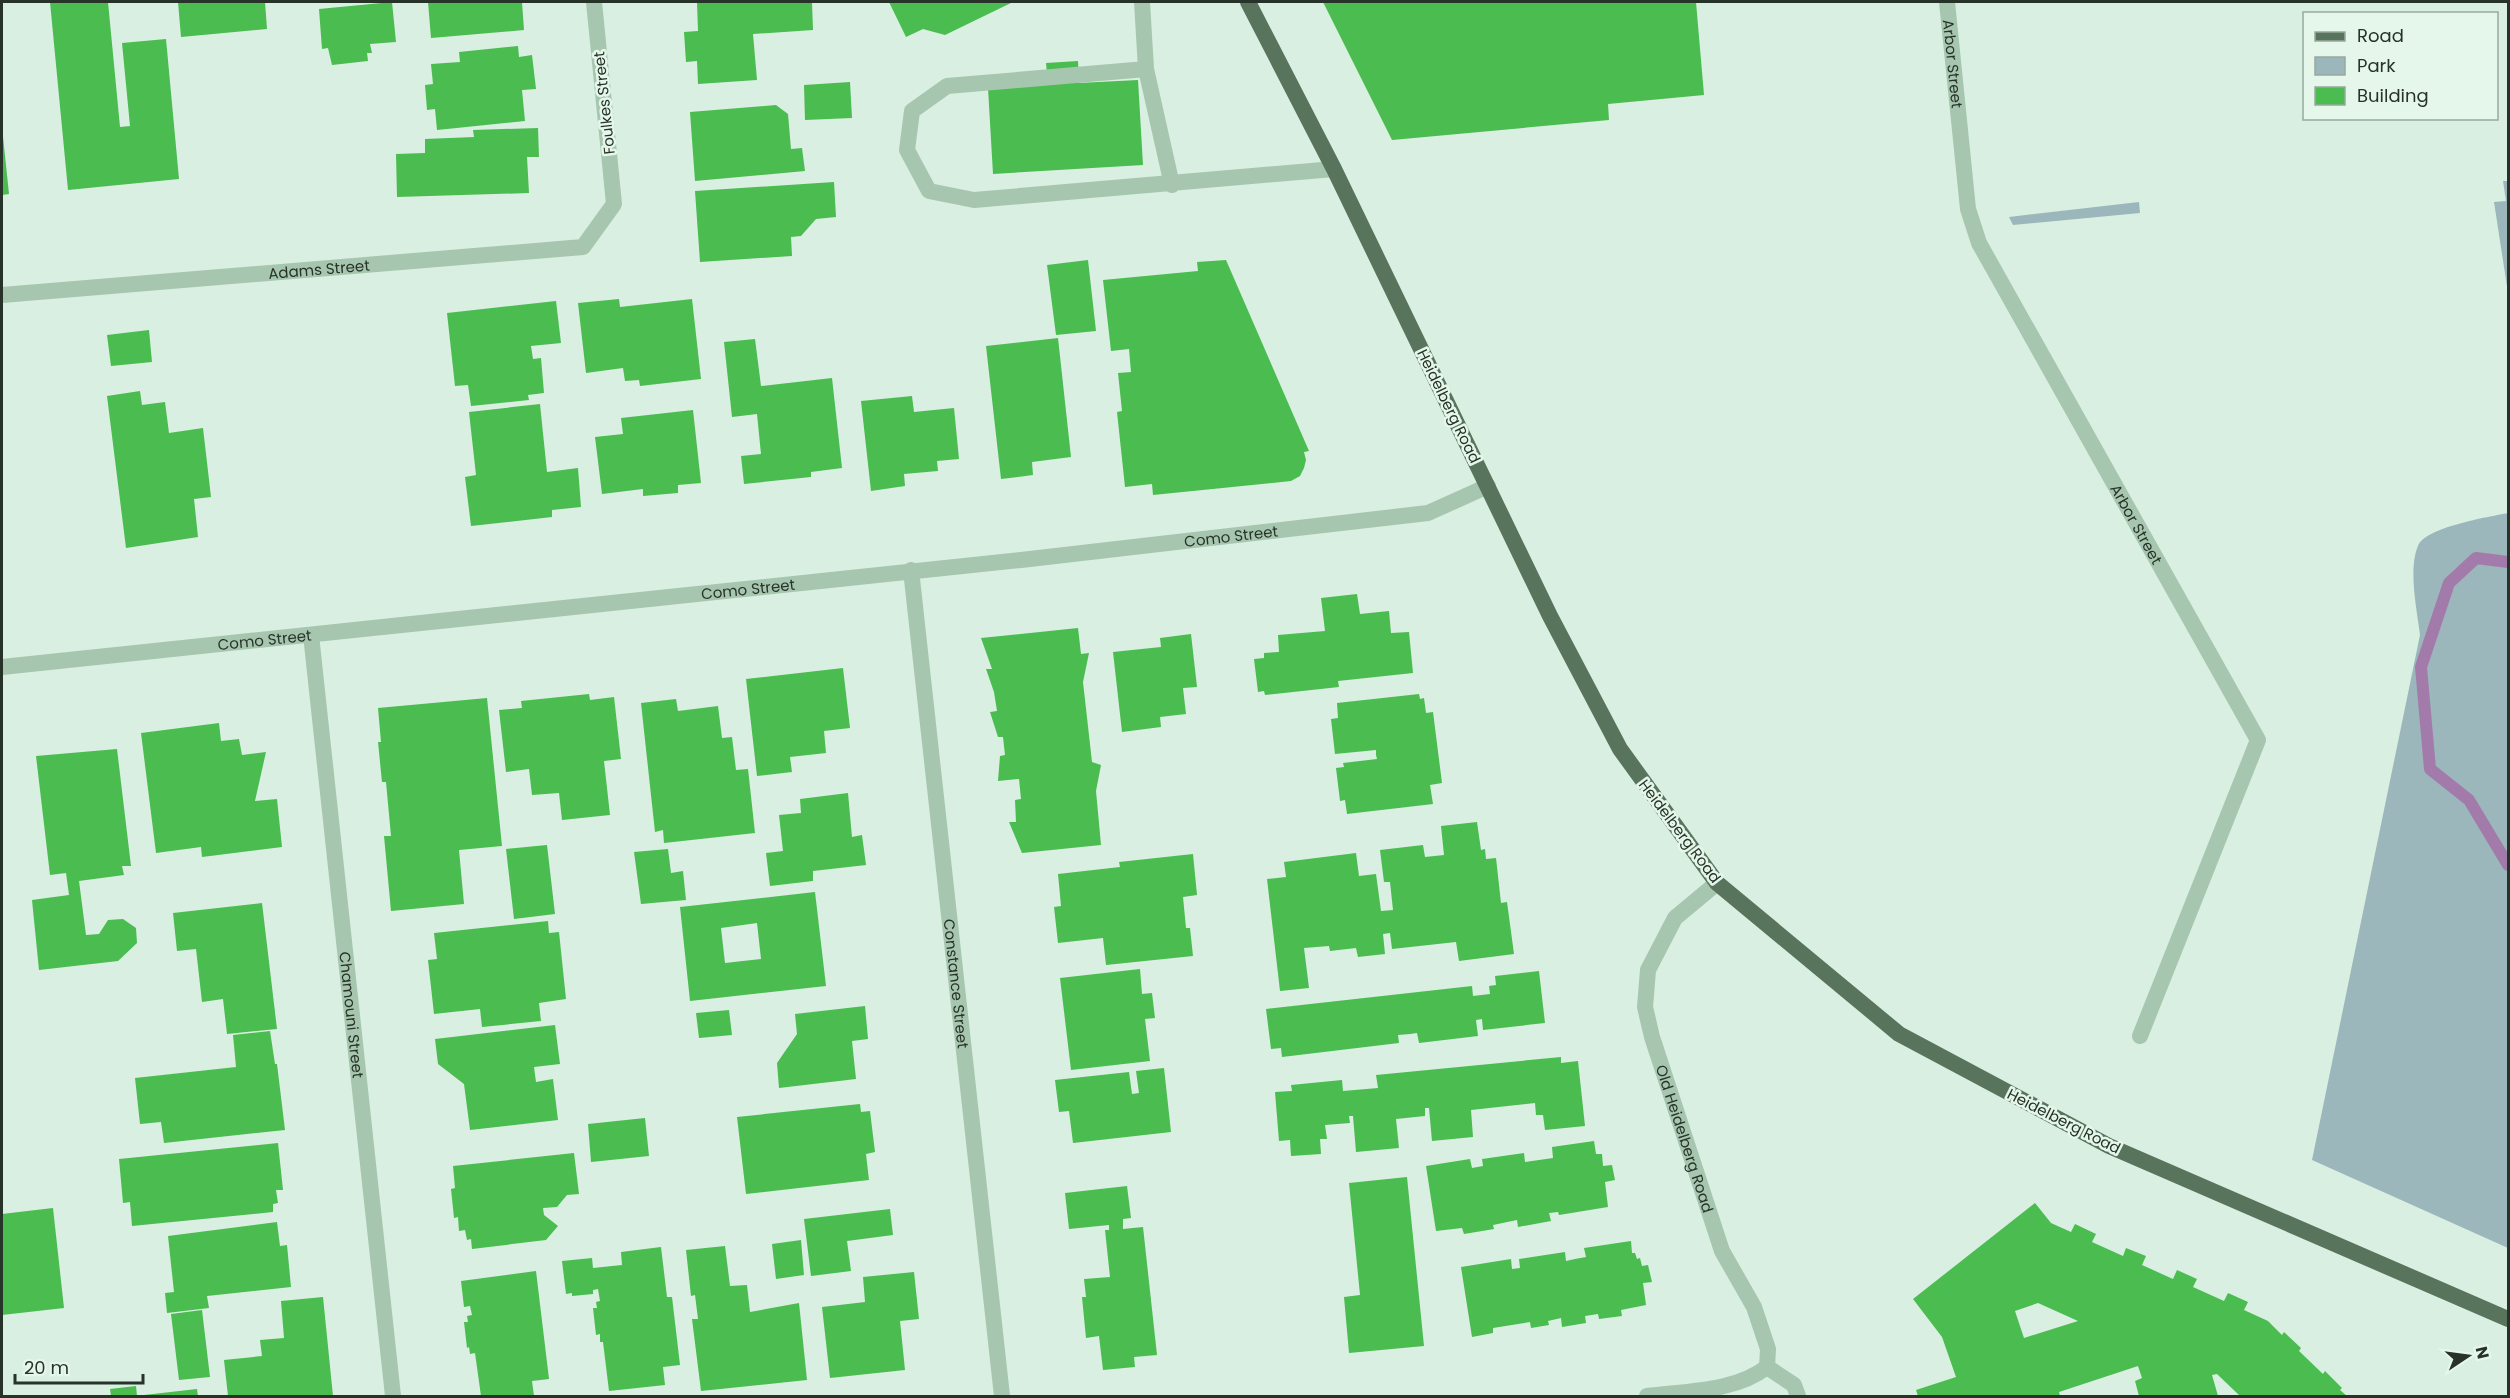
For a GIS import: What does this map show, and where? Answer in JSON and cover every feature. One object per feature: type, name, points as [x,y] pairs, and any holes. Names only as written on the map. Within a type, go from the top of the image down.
[{"type":"main road","name":"Heidelberg Road","points":[[1248,2],[1334,169],[1550,616],[1620,749],[1717,883],[1899,1034],[2109,1146],[2508,1319]]},
{"type":"street","name":"Foulkes Street","points":[[594,2],[614,204]]},
{"type":"street","points":[[1142,2],[1146,69],[1172,185]]},
{"type":"street","name":"Arbor Street","points":[[1947,2],[1968,208],[1979,243],[2258,740],[2140,1035]]},
{"type":"street","points":[[1146,69],[947,86],[912,111],[907,150],[929,191],[974,200],[1172,185],[1334,169]]},
{"type":"street","name":"Adams Street","points":[[2,295],[583,247],[614,204]]},
{"type":"street","name":"Como Street","points":[[2,667],[1021,560],[1428,513],[1488,486]]},
{"type":"street","name":"Constance Street","points":[[911,570],[1002,1396]]},
{"type":"street","name":"Chamouni Street","points":[[311,635],[393,1396]]},
{"type":"street","name":"Old Heidelberg Road","points":[[1717,883],[1675,918],[1648,970],[1645,1007],[1652,1037],[1722,1251],[1754,1307],[1768,1349],[1767,1367]]},
{"type":"street","points":[[1647,1396],[1726,1385],[1753,1377],[1767,1367],[1794,1385],[1798,1396]]},
{"type":"green space","points":[[2503,181],[2508,181],[2508,293],[2494,202],[2506,201]]},
{"type":"green space","points":[[2139,202],[2140,213],[2013,225],[2009,217]]},
{"type":"green space","points":[[2508,513],[2508,1248],[2312,1160],[2420,635],[2414,590],[2415,555],[2423,539],[2432,533],[2473,520]]},
{"type":"building","points":[[50,2],[108,2],[120,127],[130,126],[122,43],[166,39],[179,179],[68,190]]},
{"type":"building","points":[[178,2],[265,2],[267,29],[181,37]]},
{"type":"building","points":[[392,2],[396,42],[370,44],[372,53],[367,53],[368,61],[332,65],[328,48],[322,49],[319,9]]},
{"type":"building","points":[[428,2],[522,2],[524,30],[431,38]]},
{"type":"building","points":[[697,2],[812,2],[813,30],[753,34],[757,80],[698,84],[697,61],[686,62],[684,32],[698,31]]},
{"type":"building","points":[[889,2],[1013,2],[945,35],[923,29],[906,37]]},
{"type":"building","points":[[1323,2],[1696,2],[1704,95],[1608,104],[1609,120],[1392,140]]},
{"type":"building","points":[[518,46],[519,57],[532,55],[536,89],[522,90],[525,121],[437,130],[435,109],[427,110],[425,85],[433,84],[431,64],[460,62],[459,52]]},
{"type":"building","points":[[1078,61],[1079,83],[1138,80],[1143,165],[993,174],[988,88],[1048,84],[1046,63]]},
{"type":"building","points":[[850,82],[852,118],[805,120],[804,85]]},
{"type":"building","points":[[776,105],[788,114],[791,149],[802,148],[805,171],[695,181],[690,112]]},
{"type":"building","points":[[2,127],[9,194],[2,195]]},
{"type":"building","points":[[538,128],[539,157],[527,157],[529,193],[397,197],[396,154],[425,153],[425,139],[474,137],[473,130]]},
{"type":"building","points":[[834,182],[836,217],[816,219],[801,236],[791,237],[792,256],[700,262],[695,191]]},
{"type":"building","points":[[1088,260],[1096,331],[1056,335],[1047,265]]},
{"type":"building","points":[[1226,260],[1309,451],[1304,452],[1306,460],[1304,468],[1300,476],[1291,481],[1153,495],[1152,484],[1125,487],[1117,412],[1122,411],[1118,373],[1131,372],[1129,349],[1111,351],[1103,280],[1198,271],[1197,262]]},
{"type":"building","points":[[619,299],[620,307],[692,299],[701,379],[640,386],[639,380],[625,381],[623,368],[586,373],[578,303]]},
{"type":"building","points":[[556,301],[561,343],[531,346],[533,359],[541,358],[544,393],[528,395],[529,400],[471,406],[468,385],[455,386],[447,313]]},
{"type":"building","points":[[149,330],[152,362],[111,366],[107,335]]},
{"type":"building","points":[[1058,338],[1071,457],[1032,462],[1033,475],[1001,479],[986,346]]},
{"type":"building","points":[[755,339],[761,386],[832,378],[842,468],[811,472],[811,477],[744,484],[741,456],[761,454],[757,414],[732,417],[724,342]]},
{"type":"building","points":[[140,391],[142,405],[165,402],[169,433],[203,428],[211,497],[194,499],[198,537],[126,548],[107,396]]},
{"type":"building","points":[[912,396],[914,412],[954,408],[959,459],[937,461],[938,471],[904,474],[905,486],[871,491],[861,401]]},
{"type":"building","points":[[540,404],[547,472],[578,468],[581,507],[552,510],[552,517],[471,526],[465,477],[476,475],[469,412]]},
{"type":"building","points":[[693,410],[701,483],[678,485],[678,493],[643,496],[643,489],[602,494],[595,437],[623,434],[621,418]]},
{"type":"building","points":[[1357,594],[1360,614],[1389,611],[1391,633],[1409,632],[1413,673],[1338,681],[1339,687],[1265,695],[1264,691],[1258,692],[1254,659],[1264,658],[1264,653],[1279,652],[1278,635],[1325,631],[1321,598]]},
{"type":"building","points":[[1078,628],[1081,654],[1089,653],[1083,682],[1092,762],[1101,765],[1096,791],[1101,845],[1022,853],[1009,822],[1016,822],[1015,800],[1021,799],[1019,779],[998,781],[1000,756],[1005,755],[1003,737],[998,737],[990,712],[997,711],[994,692],[986,669],[992,669],[981,638]]},
{"type":"building","points":[[1191,634],[1197,687],[1183,688],[1186,714],[1160,717],[1161,727],[1122,732],[1113,652],[1161,647],[1160,638]]},
{"type":"building","points":[[843,668],[850,728],[824,731],[826,753],[790,757],[792,772],[757,776],[746,679]]},
{"type":"building","points":[[589,694],[590,700],[614,697],[621,759],[604,761],[610,815],[562,820],[559,793],[532,795],[529,769],[506,772],[499,710],[522,708],[521,701]]},
{"type":"building","points":[[1419,694],[1420,699],[1424,698],[1426,713],[1433,712],[1442,783],[1430,785],[1433,804],[1347,814],[1345,800],[1340,801],[1336,768],[1344,767],[1343,763],[1377,759],[1376,750],[1335,754],[1331,719],[1338,718],[1337,703]]},
{"type":"building","points":[[487,698],[502,846],[459,850],[464,904],[391,911],[384,836],[391,836],[386,782],[382,782],[378,742],[381,742],[378,708]]},
{"type":"building","points":[[676,699],[678,711],[718,706],[722,738],[732,737],[736,770],[748,769],[755,833],[664,843],[663,830],[655,832],[641,703]]},
{"type":"building","points":[[219,723],[221,741],[239,739],[242,755],[266,752],[255,801],[277,799],[282,847],[202,857],[201,847],[156,853],[141,733]]},
{"type":"building","points":[[117,749],[131,866],[122,866],[124,875],[79,881],[86,935],[99,934],[108,920],[123,919],[136,928],[137,943],[118,961],[39,970],[32,900],[69,895],[66,873],[50,875],[36,756]]},
{"type":"building","points":[[848,793],[852,837],[862,835],[866,865],[813,871],[813,881],[770,886],[766,853],[783,851],[779,815],[801,813],[800,799]]},
{"type":"building","points":[[1477,822],[1481,850],[1485,849],[1486,859],[1496,858],[1501,903],[1507,902],[1514,954],[1459,961],[1456,942],[1392,949],[1390,933],[1383,934],[1385,954],[1358,957],[1356,948],[1330,951],[1329,946],[1304,948],[1309,988],[1280,991],[1267,879],[1286,877],[1284,862],[1356,853],[1359,876],[1376,874],[1381,911],[1393,910],[1390,882],[1384,882],[1380,850],[1423,845],[1425,857],[1444,855],[1441,826]]},
{"type":"building","points":[[547,845],[555,914],[514,919],[506,849]]},
{"type":"building","points":[[668,849],[671,873],[683,871],[686,900],[641,904],[634,852]]},
{"type":"building","points":[[1193,854],[1197,895],[1183,897],[1186,928],[1190,928],[1193,956],[1106,965],[1103,938],[1058,943],[1054,907],[1061,906],[1058,874],[1120,867],[1119,862]]},
{"type":"building","points":[[815,892],[826,986],[690,1001],[680,907]],"holes":[[[757,923],[761,959],[725,963],[721,928]]]},
{"type":"building","points":[[262,903],[277,1029],[227,1034],[223,999],[202,1002],[196,949],[177,951],[173,913]]},
{"type":"building","points":[[548,921],[549,933],[559,932],[566,999],[539,1003],[541,1021],[482,1027],[480,1009],[434,1014],[428,960],[437,959],[434,933]]},
{"type":"building","points":[[1140,969],[1142,994],[1152,993],[1155,1018],[1145,1019],[1150,1061],[1071,1070],[1060,978]]},
{"type":"building","points":[[1539,971],[1545,1023],[1483,1030],[1482,1019],[1476,1020],[1478,1036],[1419,1043],[1417,1033],[1398,1035],[1399,1043],[1282,1057],[1281,1048],[1271,1049],[1266,1009],[1472,986],[1473,996],[1490,994],[1489,986],[1496,985],[1495,976]]},
{"type":"building","points":[[865,1006],[868,1039],[852,1041],[856,1079],[779,1088],[777,1063],[797,1034],[795,1014]]},
{"type":"building","points":[[729,1010],[732,1035],[699,1038],[696,1013]]},
{"type":"building","points":[[555,1025],[560,1064],[534,1067],[536,1082],[553,1079],[558,1120],[470,1130],[464,1084],[438,1064],[435,1039]]},
{"type":"building","points":[[270,1031],[275,1064],[277,1064],[285,1130],[164,1143],[161,1122],[140,1124],[135,1078],[236,1067],[233,1035]]},
{"type":"building","points":[[1561,1057],[1561,1063],[1578,1061],[1585,1126],[1545,1130],[1543,1115],[1536,1115],[1535,1103],[1471,1110],[1473,1137],[1432,1141],[1429,1108],[1425,1108],[1425,1116],[1396,1119],[1399,1148],[1356,1152],[1353,1116],[1349,1116],[1350,1123],[1325,1125],[1327,1139],[1320,1139],[1321,1154],[1291,1156],[1290,1140],[1279,1141],[1275,1092],[1292,1091],[1291,1085],[1342,1080],[1343,1091],[1378,1088],[1376,1075]]},
{"type":"building","points":[[1164,1068],[1171,1132],[1073,1143],[1069,1111],[1059,1112],[1055,1080],[1129,1072],[1132,1094],[1139,1093],[1136,1071]]},
{"type":"building","points":[[860,1104],[861,1112],[870,1111],[875,1152],[866,1154],[869,1180],[746,1194],[737,1117]]},
{"type":"building","points":[[645,1118],[649,1156],[591,1162],[588,1124]]},
{"type":"building","points":[[1594,1141],[1596,1154],[1602,1154],[1603,1166],[1612,1165],[1615,1180],[1605,1182],[1608,1207],[1559,1215],[1558,1212],[1549,1213],[1551,1221],[1518,1227],[1517,1220],[1493,1225],[1494,1229],[1464,1234],[1462,1228],[1436,1231],[1426,1166],[1470,1159],[1472,1168],[1483,1166],[1482,1159],[1524,1153],[1525,1162],[1553,1158],[1552,1147]]},
{"type":"building","points":[[278,1143],[283,1190],[276,1190],[278,1203],[273,1204],[273,1212],[132,1226],[130,1202],[123,1203],[119,1159]]},
{"type":"building","points":[[574,1153],[579,1194],[567,1195],[557,1207],[543,1208],[544,1215],[558,1226],[546,1240],[472,1249],[471,1239],[467,1240],[465,1230],[459,1231],[458,1217],[454,1218],[451,1189],[455,1188],[453,1166]]},
{"type":"building","points":[[1407,1177],[1424,1346],[1349,1353],[1344,1297],[1360,1295],[1349,1183]]},
{"type":"building","points":[[1127,1186],[1131,1218],[1123,1219],[1123,1229],[1143,1227],[1157,1355],[1134,1357],[1135,1367],[1103,1370],[1099,1336],[1086,1338],[1082,1297],[1086,1297],[1084,1279],[1110,1277],[1105,1230],[1109,1230],[1109,1225],[1069,1229],[1065,1193]]},
{"type":"building","points":[[2035,1203],[2051,1223],[2071,1232],[2075,1224],[2096,1234],[2092,1242],[2123,1256],[2126,1248],[2146,1256],[2142,1265],[2173,1279],[2177,1270],[2197,1279],[2193,1287],[2224,1301],[2228,1293],[2248,1302],[2244,1310],[2268,1321],[2282,1335],[2284,1332],[2301,1348],[2299,1351],[2323,1374],[2325,1371],[2347,1396],[2240,1396],[2217,1374],[2212,1375],[2218,1396],[2139,1396],[2135,1381],[2142,1378],[2138,1366],[2059,1392],[2060,1396],[1918,1396],[1916,1390],[1956,1377],[1942,1337],[1913,1299]],"holes":[[[2038,1303],[2078,1321],[2024,1338],[2015,1311]]]},
{"type":"building","points":[[53,1208],[64,1308],[2,1315],[2,1214]]},
{"type":"building","points":[[890,1209],[893,1235],[847,1241],[851,1271],[811,1276],[804,1219]]},
{"type":"building","points":[[277,1222],[280,1246],[287,1245],[291,1287],[207,1296],[209,1308],[167,1313],[165,1293],[174,1292],[168,1236]]},
{"type":"building","points":[[801,1240],[804,1275],[776,1279],[772,1244]]},
{"type":"building","points":[[1631,1241],[1632,1253],[1635,1253],[1637,1259],[1640,1258],[1642,1266],[1648,1265],[1652,1282],[1643,1283],[1646,1305],[1621,1310],[1622,1316],[1599,1319],[1598,1314],[1585,1316],[1586,1323],[1562,1327],[1561,1318],[1548,1321],[1549,1325],[1531,1328],[1530,1322],[1493,1328],[1493,1333],[1472,1337],[1461,1267],[1511,1259],[1512,1269],[1520,1268],[1519,1259],[1565,1252],[1566,1261],[1586,1257],[1584,1248]]},
{"type":"building","points":[[725,1246],[730,1286],[747,1285],[750,1312],[799,1303],[807,1380],[701,1391],[692,1319],[698,1319],[695,1295],[691,1296],[686,1250]]},
{"type":"building","points":[[661,1247],[667,1297],[672,1297],[680,1365],[663,1367],[665,1385],[609,1391],[603,1342],[600,1342],[600,1334],[596,1335],[593,1308],[597,1308],[596,1302],[600,1301],[598,1289],[593,1290],[593,1294],[572,1296],[572,1293],[566,1294],[562,1261],[592,1258],[593,1268],[622,1265],[621,1252]]},
{"type":"building","points":[[536,1271],[549,1379],[532,1381],[534,1396],[481,1396],[475,1353],[470,1354],[469,1347],[467,1348],[464,1322],[468,1322],[467,1316],[472,1315],[470,1306],[464,1307],[461,1281]]},
{"type":"building","points":[[914,1272],[919,1319],[900,1321],[905,1370],[830,1378],[822,1307],[865,1302],[863,1277]]},
{"type":"building","points":[[323,1297],[333,1396],[228,1396],[224,1360],[262,1356],[260,1340],[284,1338],[281,1301]]},
{"type":"building","points":[[202,1310],[210,1377],[179,1380],[171,1314]]},
{"type":"building","points":[[136,1386],[137,1396],[111,1396],[110,1389]]},
{"type":"building","points":[[197,1389],[198,1396],[144,1396],[144,1395]]},
{"type":"waterway","points":[[2508,562],[2476,558],[2449,583],[2421,667],[2430,769],[2469,800],[2508,865]]}]
